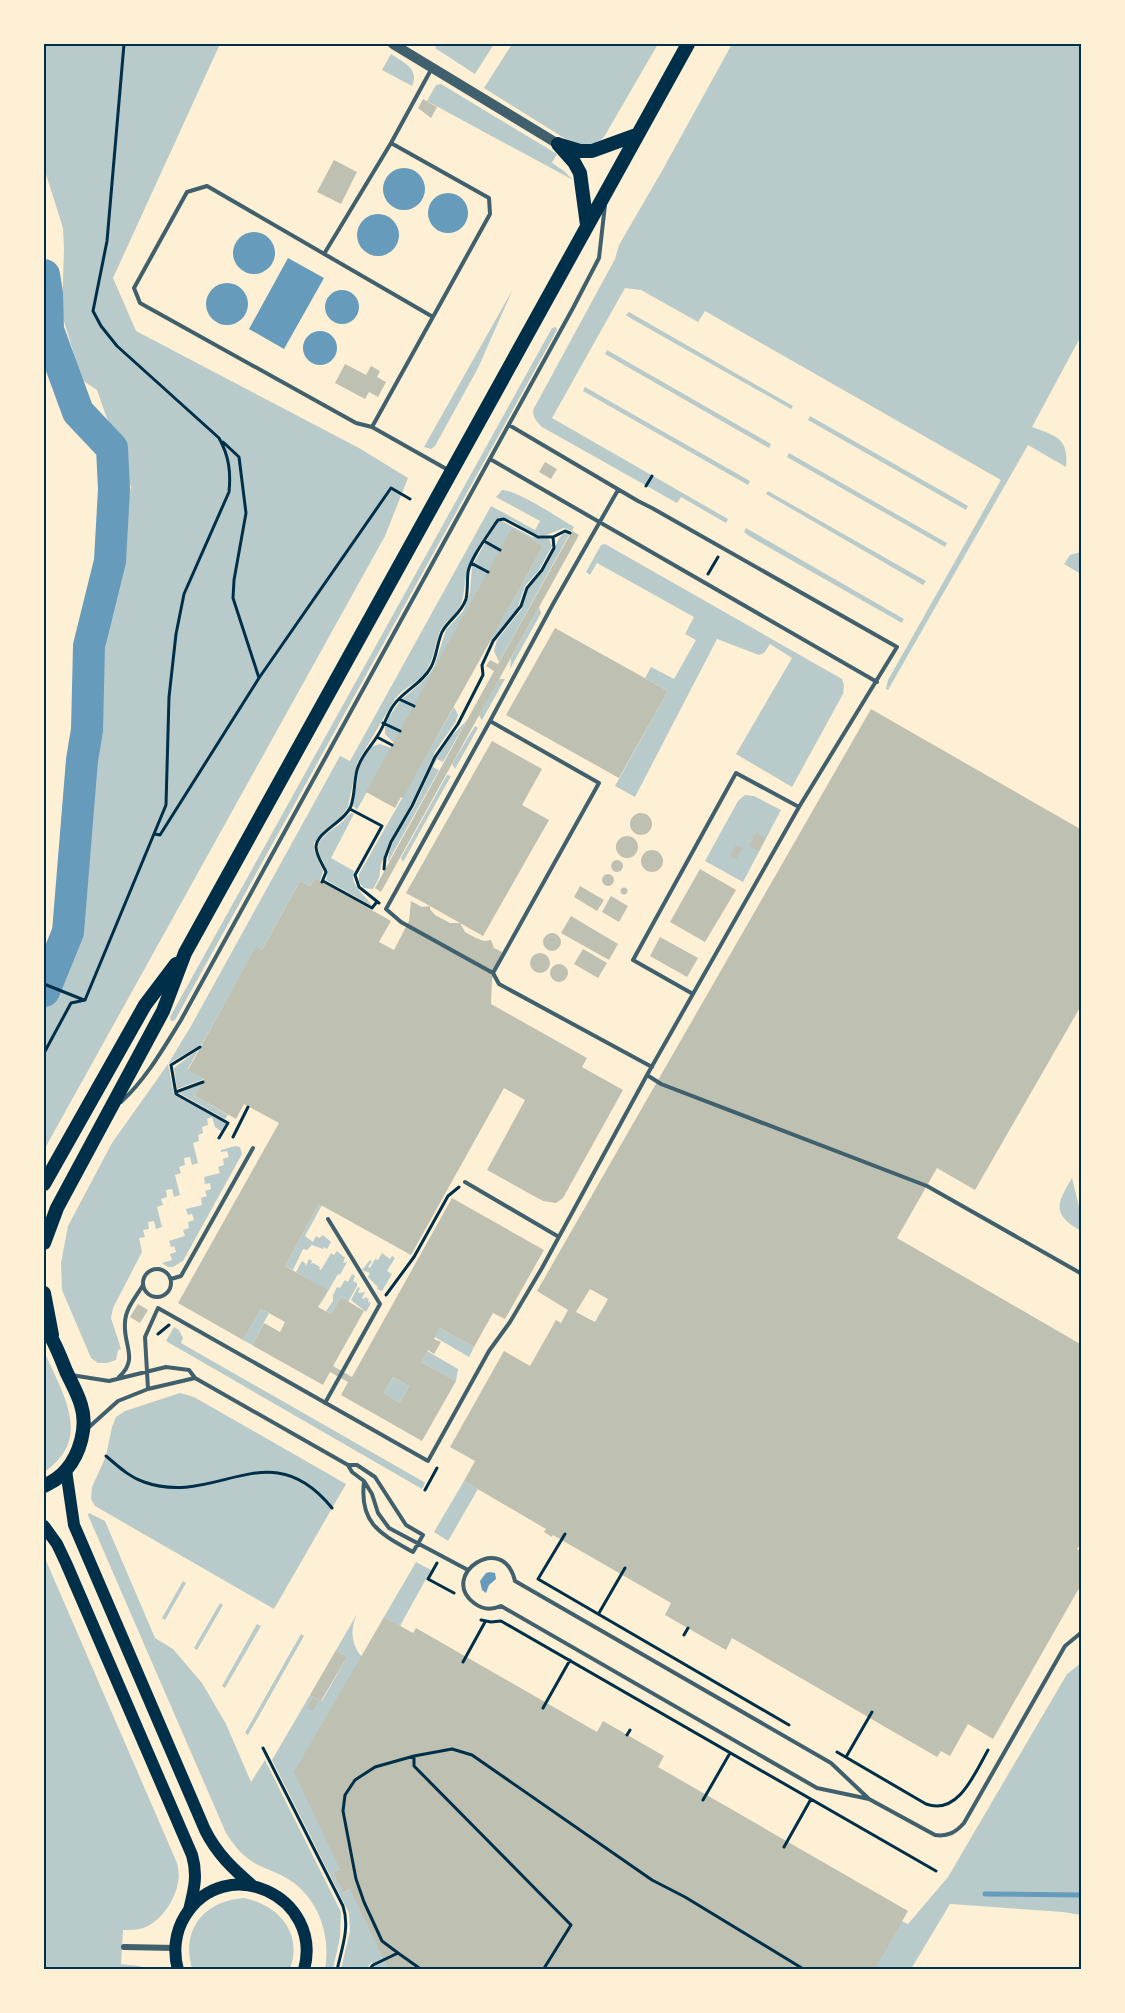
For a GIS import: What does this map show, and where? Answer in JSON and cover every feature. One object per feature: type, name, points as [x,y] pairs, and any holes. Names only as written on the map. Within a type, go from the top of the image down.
[{"type":"main road","points":[[44,1184],[145,1005],[184,952],[688,44]]},
{"type":"main road","points":[[558,144],[580,151],[592,151],[636,135]]},
{"type":"main road","points":[[558,144],[574,162],[580,173],[587,225]]},
{"type":"main road","points":[[44,1243],[57,1208],[163,1011],[184,952]]},
{"type":"main road","points":[[44,1293],[53,1340]]},
{"type":"main road","points":[[44,1326],[53,1340],[82,1406],[84,1420],[74,1459],[66,1470],[44,1486]]},
{"type":"main road","points":[[66,1470],[74,1525],[205,1830],[216,1849],[230,1866],[253,1886]]},
{"type":"main road","points":[[44,1526],[57,1544],[66,1563],[196,1868],[196,1882],[189,1910],[179,1928],[175,1948],[178,1970]]},
{"type":"main road","points":[[189,1910],[202,1898],[218,1889],[235,1885],[262,1888],[279,1898],[298,1919],[305,1937],[304,1970]]},
{"type":"street","points":[[398,45],[558,144]]},
{"type":"street","points":[[124,1947],[175,1948]]},
{"type":"lane","points":[[324,254],[433,68]]},
{"type":"lane","points":[[372,427],[490,214],[489,198],[391,143]]},
{"type":"lane","points":[[433,317],[207,186],[187,192],[134,288],[140,303],[356,423],[372,427],[451,471]]},
{"type":"lane","points":[[109,1113],[130,1094],[156,1060],[181,1020],[599,258],[606,190]]},
{"type":"lane","points":[[158,1308],[428,1461],[489,1352],[510,1322],[559,1237],[647,1075],[799,807],[897,647],[618,490],[509,425]]},
{"type":"lane","points":[[490,458],[876,682]]},
{"type":"lane","points":[[618,490],[386,909],[400,921],[493,973],[499,984],[652,1067]]},
{"type":"lane","points":[[490,721],[599,783],[493,973]]},
{"type":"lane","points":[[693,994],[633,960],[736,773],[799,807]]},
{"type":"lane","points":[[647,1075],[661,1084],[927,1186],[1082,1274]]},
{"type":"lane","points":[[171,1279],[181,1276],[253,1148]]},
{"type":"lane","points":[[465,1182],[559,1237]]},
{"type":"lane","points":[[325,1402],[380,1304],[328,1219]]},
{"type":"lane","points":[[117,1379],[126,1371],[129,1362],[129,1345],[124,1324],[127,1312],[143,1285],[147,1272],[156,1269],[165,1271],[171,1279],[168,1292],[160,1296],[147,1293],[143,1285]]},
{"type":"lane","points":[[148,1389],[145,1337],[158,1308],[160,1296]]},
{"type":"lane","points":[[68,1374],[109,1381],[166,1367],[189,1370],[195,1378],[348,1465],[357,1465],[375,1477],[406,1525],[423,1535],[413,1552],[374,1527],[362,1497],[364,1481]]},
{"type":"lane","points":[[82,1433],[118,1401],[148,1389],[195,1378]]},
{"type":"lane","points":[[348,1465],[352,1472],[364,1481],[372,1494],[378,1513],[389,1528],[468,1570]]},
{"type":"lane","points":[[869,1799],[817,1788],[501,1606],[491,1609],[476,1605],[466,1593],[464,1585],[468,1570],[480,1559],[496,1558],[509,1567],[515,1581],[831,1763],[869,1799],[935,1835],[947,1835],[959,1829],[964,1823],[1065,1646],[1082,1632]]},
{"type":"path","points":[[124,44],[107,241],[93,311],[101,326],[117,346],[238,457],[246,513],[233,598],[259,678]]},
{"type":"path","points":[[85,1000],[166,805],[169,697],[176,634],[184,594],[229,492],[231,476],[228,453],[219,438]]},
{"type":"path","points":[[646,486],[652,476]]},
{"type":"path","points":[[154,834],[160,835],[259,678],[391,488],[410,499]]},
{"type":"path","points":[[372,908],[323,881],[326,872],[316,847],[323,834],[343,819],[350,809],[357,769],[366,749],[377,737],[399,698],[422,679],[432,666],[442,633],[458,615],[466,598],[471,563],[495,524],[501,519],[538,537],[553,537],[562,532],[570,533]]},
{"type":"path","points":[[384,869],[391,842],[412,806],[435,757],[463,715],[483,675],[482,665],[493,641],[521,606],[527,588],[542,570],[554,548],[553,537]]},
{"type":"path","points":[[484,541],[500,550]]},
{"type":"path","points":[[708,574],[724,548]]},
{"type":"path","points":[[471,563],[488,572]]},
{"type":"path","points":[[399,698],[414,706]]},
{"type":"path","points":[[463,715],[468,718]]},
{"type":"path","points":[[383,723],[400,731]]},
{"type":"path","points":[[377,737],[392,745]]},
{"type":"path","points":[[350,809],[382,826],[356,875],[359,887],[380,904]]},
{"type":"path","points":[[44,984],[85,1000]]},
{"type":"path","points":[[44,1053],[71,1003],[85,1000]]},
{"type":"path","points":[[200,1047],[171,1065],[176,1094],[228,1123],[219,1138]]},
{"type":"path","points":[[176,1092],[203,1082]]},
{"type":"path","points":[[233,1137],[248,1107]]},
{"type":"path","points":[[380,1304],[414,1257],[448,1196],[465,1182]]},
{"type":"path","points":[[157,1336],[170,1324]]},
{"type":"path","points":[[106,1456],[135,1478],[146,1483],[169,1486],[207,1484],[264,1471],[283,1473],[307,1484],[332,1508]]},
{"type":"path","points":[[425,1490],[438,1467],[434,1464]]},
{"type":"path","points":[[565,1534],[538,1580],[795,1728]]},
{"type":"path","points":[[441,1556],[428,1579],[455,1593],[458,1601]]},
{"type":"path","points":[[598,1614],[625,1568]]},
{"type":"path","points":[[479,1619],[501,1621],[936,1871]]},
{"type":"path","points":[[463,1662],[486,1621]]},
{"type":"path","points":[[684,1635],[688,1628]]},
{"type":"path","points":[[543,1708],[570,1660]]},
{"type":"path","points":[[846,1758],[872,1712]]},
{"type":"path","points":[[627,1735],[630,1730]]},
{"type":"path","points":[[263,1748],[343,1906],[345,1934],[337,1970]]},
{"type":"path","points":[[422,1970],[382,1941],[363,1902],[356,1879],[343,1811],[345,1795],[355,1780],[375,1767],[414,1756],[452,1749],[472,1755],[651,1880],[685,1897],[804,1970]]},
{"type":"path","points":[[836,1752],[926,1804],[940,1806],[949,1803],[962,1793],[988,1750]]},
{"type":"path","points":[[703,1800],[730,1753]]},
{"type":"path","points":[[414,1756],[414,1766],[571,1925],[543,1970]]},
{"type":"path","points":[[784,1846],[811,1799]]},
{"type":"path","points":[[369,1970],[373,1965],[398,1953]]},
{"type":"shaded area","points":[[44,44],[220,44],[113,278],[136,331],[359,448],[408,478],[385,536],[44,1150],[44,999],[76,925],[97,720],[99,637],[131,487],[97,390],[82,380],[62,315],[63,228],[44,168]]},
{"type":"shaded area","points":[[438,44],[494,44],[475,74],[435,48]]},
{"type":"shaded area","points":[[512,44],[658,44],[604,137],[596,142],[585,144],[572,143],[484,88]]},
{"type":"shaded area","points":[[732,44],[1081,44],[1081,336],[1032,427],[1059,439],[1065,449],[1066,467],[1028,445],[888,690],[886,689],[888,680],[1001,480],[705,311],[698,322],[641,290],[625,288],[552,418],[728,519],[726,523],[681,497],[677,503],[542,427],[534,415],[533,410],[615,259],[619,245]]},
{"type":"shaded area","points":[[391,54],[405,63],[412,71],[414,80],[412,86],[382,70]]},
{"type":"shaded area","points":[[441,84],[557,154],[552,163],[573,180],[427,101],[436,85]]},
{"type":"shaded area","points":[[513,289],[478,368],[435,446],[431,449],[424,447]]},
{"type":"shaded area","points":[[629,312],[793,406],[791,409],[632,319],[626,315]]},
{"type":"shaded area","points":[[556,327],[557,330],[175,1020],[171,1021],[170,1017],[552,328]]},
{"type":"shaded area","points":[[607,350],[771,444],[769,448],[605,354]]},
{"type":"shaded area","points":[[585,387],[750,481],[748,485],[583,391]]},
{"type":"shaded area","points":[[810,416],[968,506],[966,510],[808,420]]},
{"type":"shaded area","points":[[789,453],[947,543],[945,547],[787,457]]},
{"type":"shaded area","points":[[502,490],[509,491],[538,505],[574,527],[572,531],[564,528],[540,535],[505,518],[495,521],[473,557],[466,574],[462,602],[440,631],[429,666],[419,679],[395,699],[357,763],[348,807],[314,843],[314,850],[323,871],[320,881],[315,878],[310,886],[300,881],[262,950],[256,947],[202,1044],[168,1064],[340,756],[350,761],[491,506],[535,530],[540,521],[496,497]]},
{"type":"shaded area","points":[[768,491],[926,581],[923,585],[766,494]]},
{"type":"shaded area","points":[[500,520],[532,537],[549,539],[552,546],[539,570],[525,586],[517,609],[489,643],[543,546],[512,529],[394,743],[385,734],[389,717],[400,701],[423,681],[434,667],[446,630],[463,611],[470,592],[472,566]]},
{"type":"shaded area","points":[[746,528],[904,619],[902,623],[749,536],[744,532]]},
{"type":"shaded area","points":[[564,533],[569,535],[499,662],[494,651],[497,640],[521,610],[528,589],[547,565],[559,538]]},
{"type":"shaded area","points":[[605,544],[842,679],[843,694],[792,787],[736,754],[792,658],[770,644],[764,653],[759,655],[717,639],[635,797],[615,786],[668,691],[645,678],[651,667],[674,679],[696,640],[685,634],[694,617],[597,563],[590,575],[586,572],[601,545]]},
{"type":"shaded area","points":[[1082,552],[1081,574],[1064,564],[1070,555]]},
{"type":"shaded area","points":[[539,607],[541,613],[510,669],[511,658]]},
{"type":"shaded area","points":[[499,679],[505,679],[482,720],[479,715]]},
{"type":"shaded area","points":[[454,707],[458,715],[455,723],[436,750],[408,811],[389,843],[379,878],[373,889],[364,888],[359,882],[359,874]]},
{"type":"shaded area","points":[[467,720],[443,762],[437,759],[433,767],[439,770],[388,862],[394,839],[416,803],[438,755],[447,741]]},
{"type":"shaded area","points":[[475,726],[478,728],[455,769],[452,764]]},
{"type":"shaded area","points":[[380,744],[391,748],[357,810],[353,806],[359,767],[370,747]]},
{"type":"shaded area","points":[[447,775],[451,776],[403,862],[401,858]]},
{"type":"shaded area","points":[[745,795],[754,796],[781,810],[743,882],[705,861],[738,801]]},
{"type":"shaded area","points":[[351,813],[354,814],[331,858],[354,871],[356,886],[372,906],[326,880],[326,869],[319,853],[321,839]]},
{"type":"shaded area","points":[[198,1050],[188,1069],[204,1079],[177,1089],[174,1068]]},
{"type":"shaded area","points":[[168,1064],[174,1095],[226,1123],[221,1131],[215,1127],[212,1117],[207,1119],[208,1125],[202,1127],[203,1133],[198,1135],[199,1141],[193,1143],[198,1163],[192,1165],[190,1157],[184,1158],[185,1165],[179,1167],[181,1173],[175,1175],[180,1195],[174,1197],[172,1189],[166,1190],[167,1197],[161,1199],[163,1205],[157,1207],[162,1227],[156,1229],[154,1221],[148,1222],[149,1229],[143,1230],[145,1237],[139,1238],[142,1252],[113,1308],[111,1318],[121,1349],[118,1350],[116,1360],[98,1363],[91,1358],[62,1290],[61,1263],[68,1226],[112,1143]]},
{"type":"shaded area","points":[[202,1084],[195,1096],[228,1115],[225,1119],[179,1093]]},
{"type":"shaded area","points":[[240,1147],[242,1154],[183,1261],[173,1267],[168,1267],[162,1263],[172,1260],[170,1254],[176,1252],[169,1241],[185,1236],[183,1230],[189,1228],[188,1222],[194,1220],[192,1214],[188,1215],[186,1209],[202,1205],[201,1198],[207,1196],[205,1191],[211,1189],[210,1183],[205,1184],[204,1177],[220,1173],[218,1167],[224,1165],[223,1159],[229,1157],[227,1151],[221,1152],[221,1150]]},
{"type":"shaded area","points":[[1072,1178],[1081,1215],[1081,1231],[1061,1214],[1060,1202]]},
{"type":"shaded area","points":[[319,1204],[322,1205],[305,1236],[313,1242],[316,1236],[319,1238],[323,1235],[331,1242],[327,1249],[312,1245],[307,1250],[303,1249],[293,1270],[285,1266]]},
{"type":"shaded area","points":[[337,1251],[345,1258],[343,1263],[347,1262],[319,1307],[327,1290],[296,1272],[302,1261],[306,1266],[309,1259],[312,1261],[311,1264],[320,1267],[321,1270],[331,1253],[334,1255]]},
{"type":"shaded area","points":[[382,1253],[390,1259],[392,1256],[395,1258],[387,1271],[392,1274],[382,1291],[377,1289],[378,1287],[368,1277],[370,1273],[362,1270],[370,1260],[372,1261],[368,1267],[370,1268]]},
{"type":"shaded area","points":[[352,1274],[355,1276],[353,1281],[357,1283],[357,1286],[348,1302],[341,1297],[331,1314],[326,1311],[333,1301],[337,1287],[340,1288],[345,1280],[348,1282]]},
{"type":"shaded area","points":[[358,1287],[360,1288],[358,1293],[365,1292],[362,1298],[369,1299],[368,1302],[371,1303],[366,1312],[351,1300]]},
{"type":"shaded area","points":[[261,1309],[269,1313],[252,1345],[243,1340]]},
{"type":"shaded area","points":[[174,1327],[179,1330],[183,1338],[181,1343],[424,1482],[422,1489],[166,1341]]},
{"type":"shaded area","points":[[440,1328],[474,1347],[469,1357],[435,1337]]},
{"type":"shaded area","points":[[44,1351],[65,1399],[70,1415],[71,1430],[68,1445],[59,1459],[44,1472]]},
{"type":"shaded area","points":[[427,1351],[458,1369],[456,1381],[421,1362]]},
{"type":"shaded area","points":[[393,1377],[409,1386],[400,1403],[384,1393]]},
{"type":"shaded area","points":[[180,1393],[194,1397],[346,1484],[274,1609],[95,1506],[91,1499],[92,1487],[106,1456],[116,1417],[125,1411]]},
{"type":"shaded area","points":[[464,1481],[478,1489],[448,1541],[434,1532]]},
{"type":"shaded area","points":[[89,1513],[105,1521],[155,1638],[173,1649],[202,1683],[226,1724],[251,1782],[265,1760],[341,1912],[340,1937],[333,1969],[325,1969],[324,1931],[308,1896],[288,1879],[248,1859],[226,1833]]},
{"type":"shaded area","points":[[44,1556],[177,1863],[179,1877],[177,1888],[163,1914],[146,1927],[123,1930],[121,1964],[148,1969],[44,1969]]},
{"type":"shaded area","points":[[416,1562],[431,1570],[400,1626],[384,1617]]},
{"type":"shaded area","points":[[183,1581],[186,1583],[165,1620],[162,1618]]},
{"type":"shaded area","points":[[220,1603],[223,1605],[197,1650],[194,1648]]},
{"type":"shaded area","points":[[357,1614],[353,1625],[353,1636],[355,1646],[361,1656],[908,1924],[948,1877],[1067,1674],[1081,1663],[1081,1915],[950,1904],[911,1969],[404,1970],[390,1965],[387,1969],[372,1969],[374,1967],[372,1962],[366,1969],[341,1969],[350,1931],[349,1913],[272,1760],[310,1695],[322,1701],[347,1657],[336,1650]],"holes":[[[343,1867],[354,1887],[343,1893],[333,1873]]]},
{"type":"shaded area","points":[[257,1624],[261,1626],[225,1688],[222,1686]]},
{"type":"shaded area","points":[[301,1634],[304,1636],[248,1735],[245,1733]]},
{"type":"shaded area","points":[[244,1898],[268,1907],[285,1923],[293,1944],[290,1969],[192,1969],[189,1955],[190,1942],[198,1920],[217,1905]]},
{"type":"water","points":[[404,168],[419,174],[425,189],[419,204],[404,210],[389,204],[383,189],[389,174]]},
{"type":"water","points":[[448,193],[456,194],[462,199],[467,205],[467,221],[462,227],[456,232],[448,233],[440,232],[434,227],[429,221],[428,213],[429,205],[434,199],[440,194]]},
{"type":"water","points":[[378,214],[393,220],[399,235],[393,250],[378,256],[363,250],[357,235],[363,220]]},
{"type":"water","points":[[254,232],[269,238],[275,253],[269,268],[254,274],[239,268],[233,253],[239,238]]},
{"type":"water","points":[[288,258],[324,278],[284,349],[249,329]]},
{"type":"water","points":[[227,283],[242,289],[248,304],[242,319],[227,325],[212,319],[206,304],[212,289]]},
{"type":"water","points":[[342,290],[354,295],[359,307],[354,319],[342,324],[330,319],[325,307],[330,295]]},
{"type":"water","points":[[320,331],[332,336],[337,348],[332,360],[320,365],[308,360],[303,348],[308,336]]},
{"type":"water","points":[[486,1573],[495,1573],[496,1579],[489,1585],[486,1593],[482,1590],[480,1581]]},
{"type":"building","points":[[423,99],[437,107],[431,118],[418,108]]},
{"type":"building","points":[[334,160],[357,172],[341,204],[317,192]]},
{"type":"building","points":[[345,364],[366,375],[371,366],[380,371],[377,377],[386,382],[378,397],[369,392],[365,399],[335,383]]},
{"type":"building","points":[[545,462],[557,469],[551,479],[539,472]]},
{"type":"building","points":[[512,528],[543,546],[403,798],[401,797],[395,808],[366,792]]},
{"type":"building","points":[[572,531],[579,535],[381,892],[375,888],[494,671],[486,666],[490,660],[498,664]]},
{"type":"building","points":[[555,628],[668,691],[619,778],[506,715]]},
{"type":"building","points":[[871,709],[1082,830],[1082,1004],[975,1190],[937,1168],[897,1238],[1082,1345],[1082,1542],[1077,1549],[1082,1552],[1082,1583],[993,1739],[968,1724],[950,1756],[941,1751],[937,1757],[732,1638],[726,1650],[665,1615],[671,1603],[553,1535],[552,1537],[544,1532],[546,1529],[464,1481],[475,1461],[450,1447],[504,1351],[530,1366],[556,1320],[561,1323],[568,1310],[537,1291]],"holes":[[[590,1289],[608,1299],[595,1322],[576,1312]]]},
{"type":"building","points":[[492,741],[542,769],[522,805],[549,820],[483,936],[406,893]]},
{"type":"building","points":[[641,813],[649,816],[652,824],[649,832],[641,835],[633,832],[630,824],[633,816]]},
{"type":"building","points":[[756,833],[766,838],[759,851],[749,846]]},
{"type":"building","points":[[627,836],[637,843],[638,847],[631,857],[627,858],[617,851],[616,847],[623,837]]},
{"type":"building","points":[[736,845],[743,848],[736,859],[730,856]]},
{"type":"building","points":[[652,850],[660,853],[663,861],[660,869],[652,872],[644,869],[641,861],[644,853]]},
{"type":"building","points":[[619,860],[623,866],[619,872],[615,872],[611,864]]},
{"type":"building","points":[[700,869],[736,890],[705,942],[670,922]]},
{"type":"building","points":[[610,874],[613,875],[613,885],[606,886],[603,885],[602,878],[603,875]]},
{"type":"building","points":[[315,878],[391,921],[379,942],[394,950],[409,921],[411,901],[422,907],[430,906],[435,915],[450,923],[460,923],[465,932],[476,938],[484,941],[491,940],[494,948],[502,952],[492,979],[491,1004],[587,1058],[582,1067],[623,1090],[563,1198],[556,1203],[543,1201],[487,1170],[525,1100],[504,1088],[411,1255],[319,1204],[285,1266],[328,1290],[318,1307],[331,1314],[341,1297],[364,1311],[333,1366],[352,1377],[452,1198],[544,1250],[505,1319],[493,1313],[474,1347],[440,1328],[434,1339],[441,1342],[434,1354],[428,1350],[421,1362],[456,1381],[422,1441],[341,1395],[348,1382],[330,1372],[323,1385],[252,1345],[264,1323],[280,1332],[285,1322],[261,1309],[243,1340],[178,1303],[279,1123],[244,1104],[236,1119],[195,1096],[204,1079],[188,1070],[256,946],[262,950],[300,881],[310,886]],"holes":[[[393,1377],[409,1386],[400,1403],[384,1393]]]},
{"type":"building","points":[[580,886],[604,900],[597,911],[574,897]]},
{"type":"building","points":[[624,887],[628,891],[624,895],[620,891]]},
{"type":"building","points":[[611,896],[628,906],[619,922],[602,912]]},
{"type":"building","points":[[571,916],[618,944],[609,960],[561,933]]},
{"type":"building","points":[[552,933],[558,936],[561,942],[558,948],[552,951],[546,948],[543,942],[546,936]]},
{"type":"building","points":[[660,937],[698,958],[687,977],[650,956]]},
{"type":"building","points":[[583,949],[607,963],[598,978],[574,964]]},
{"type":"building","points":[[540,953],[547,956],[550,963],[547,970],[540,973],[533,970],[530,963],[533,956]]},
{"type":"building","points":[[555,964],[563,964],[568,969],[566,980],[555,982],[550,977],[550,969]]},
{"type":"building","points":[[138,1304],[148,1310],[140,1323],[130,1317]]},
{"type":"building","points":[[384,1617],[413,1633],[416,1628],[597,1732],[603,1721],[664,1756],[658,1767],[908,1911],[874,1970],[387,1970],[350,1889],[343,1893],[333,1873],[340,1869],[294,1772]]},
{"type":"building","points":[[336,1650],[347,1657],[321,1701],[310,1695]]},
{"type":"building","points":[[313,1698],[318,1701],[313,1711],[307,1708]]},
{"type":"waterway","points":[[44,275],[48,330],[78,412],[112,448],[114,489],[110,561],[89,646],[87,730],[82,760],[68,932],[44,991]]},
{"type":"waterway","points":[[985,1894],[1082,1895]]}]
